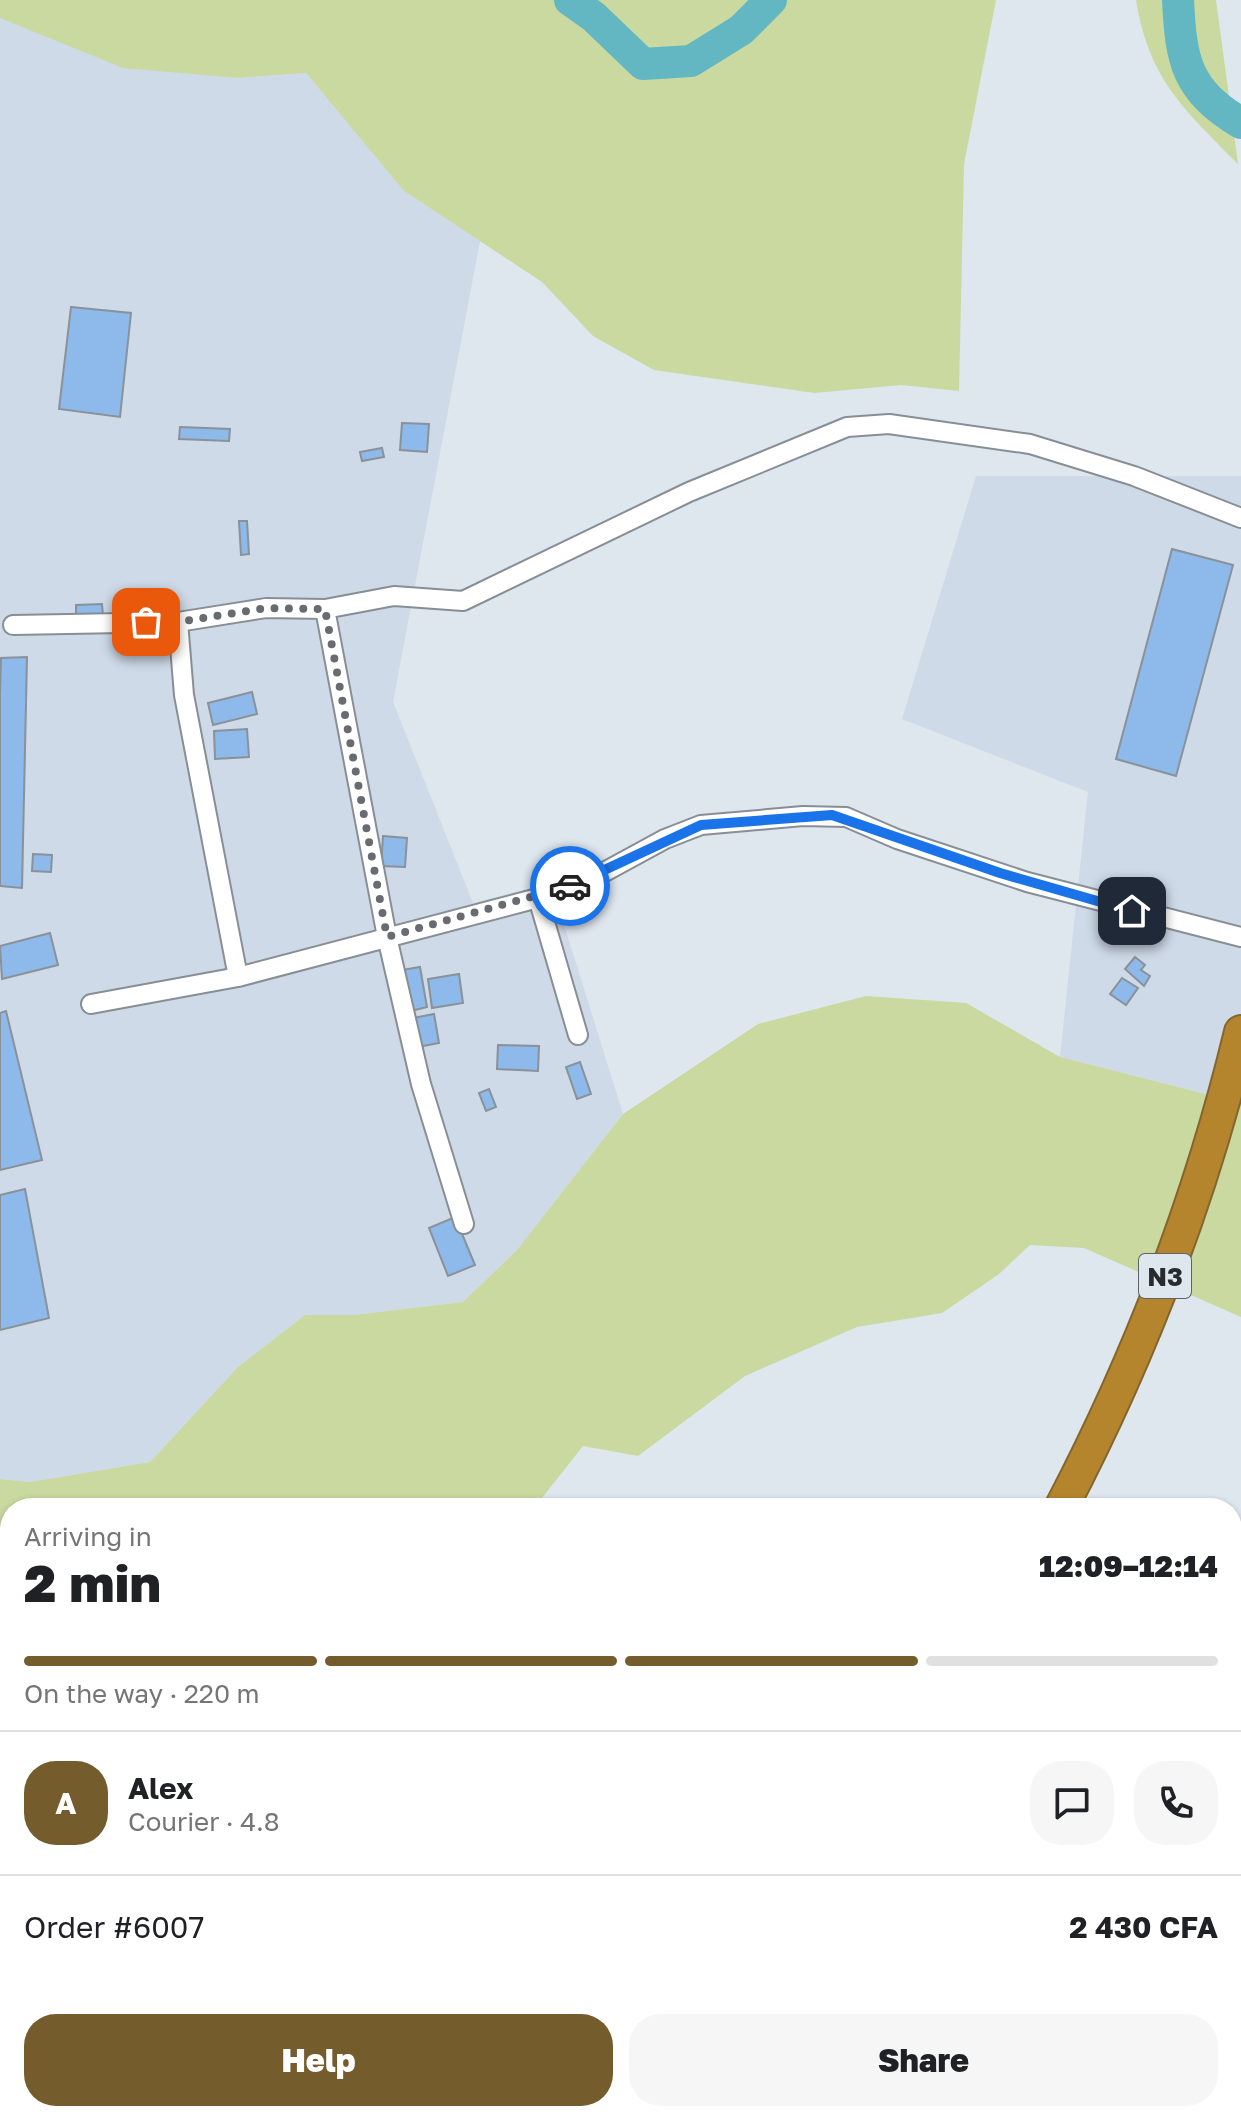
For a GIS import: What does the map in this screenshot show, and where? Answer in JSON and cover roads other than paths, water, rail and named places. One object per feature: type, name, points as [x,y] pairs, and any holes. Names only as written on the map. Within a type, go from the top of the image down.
[{"type":"highway","name":"N3","points":[[1066,1498],[1136,1349],[1184,1227],[1221,1113],[1241,1032]]},
{"type":"street","points":[[13,625],[178,622],[266,608],[325,609],[394,596],[463,601],[689,492],[847,427],[889,424],[1030,444],[1134,476],[1241,518]]},
{"type":"street","points":[[325,609],[387,937],[421,1084],[464,1224]]},
{"type":"street","points":[[178,622],[184,695],[238,977]]},
{"type":"street","points":[[91,1004],[238,977],[538,898],[597,876],[665,839],[701,825],[832,815],[1027,882],[1241,937]]},
{"type":"street","points":[[538,898],[578,1035]]},
{"type":"waterway","points":[[570,0],[594,17],[643,64],[691,61],[741,30],[771,0]]},
{"type":"waterway","points":[[1178,0],[1181,40],[1190,72],[1208,98],[1241,123]]}]
